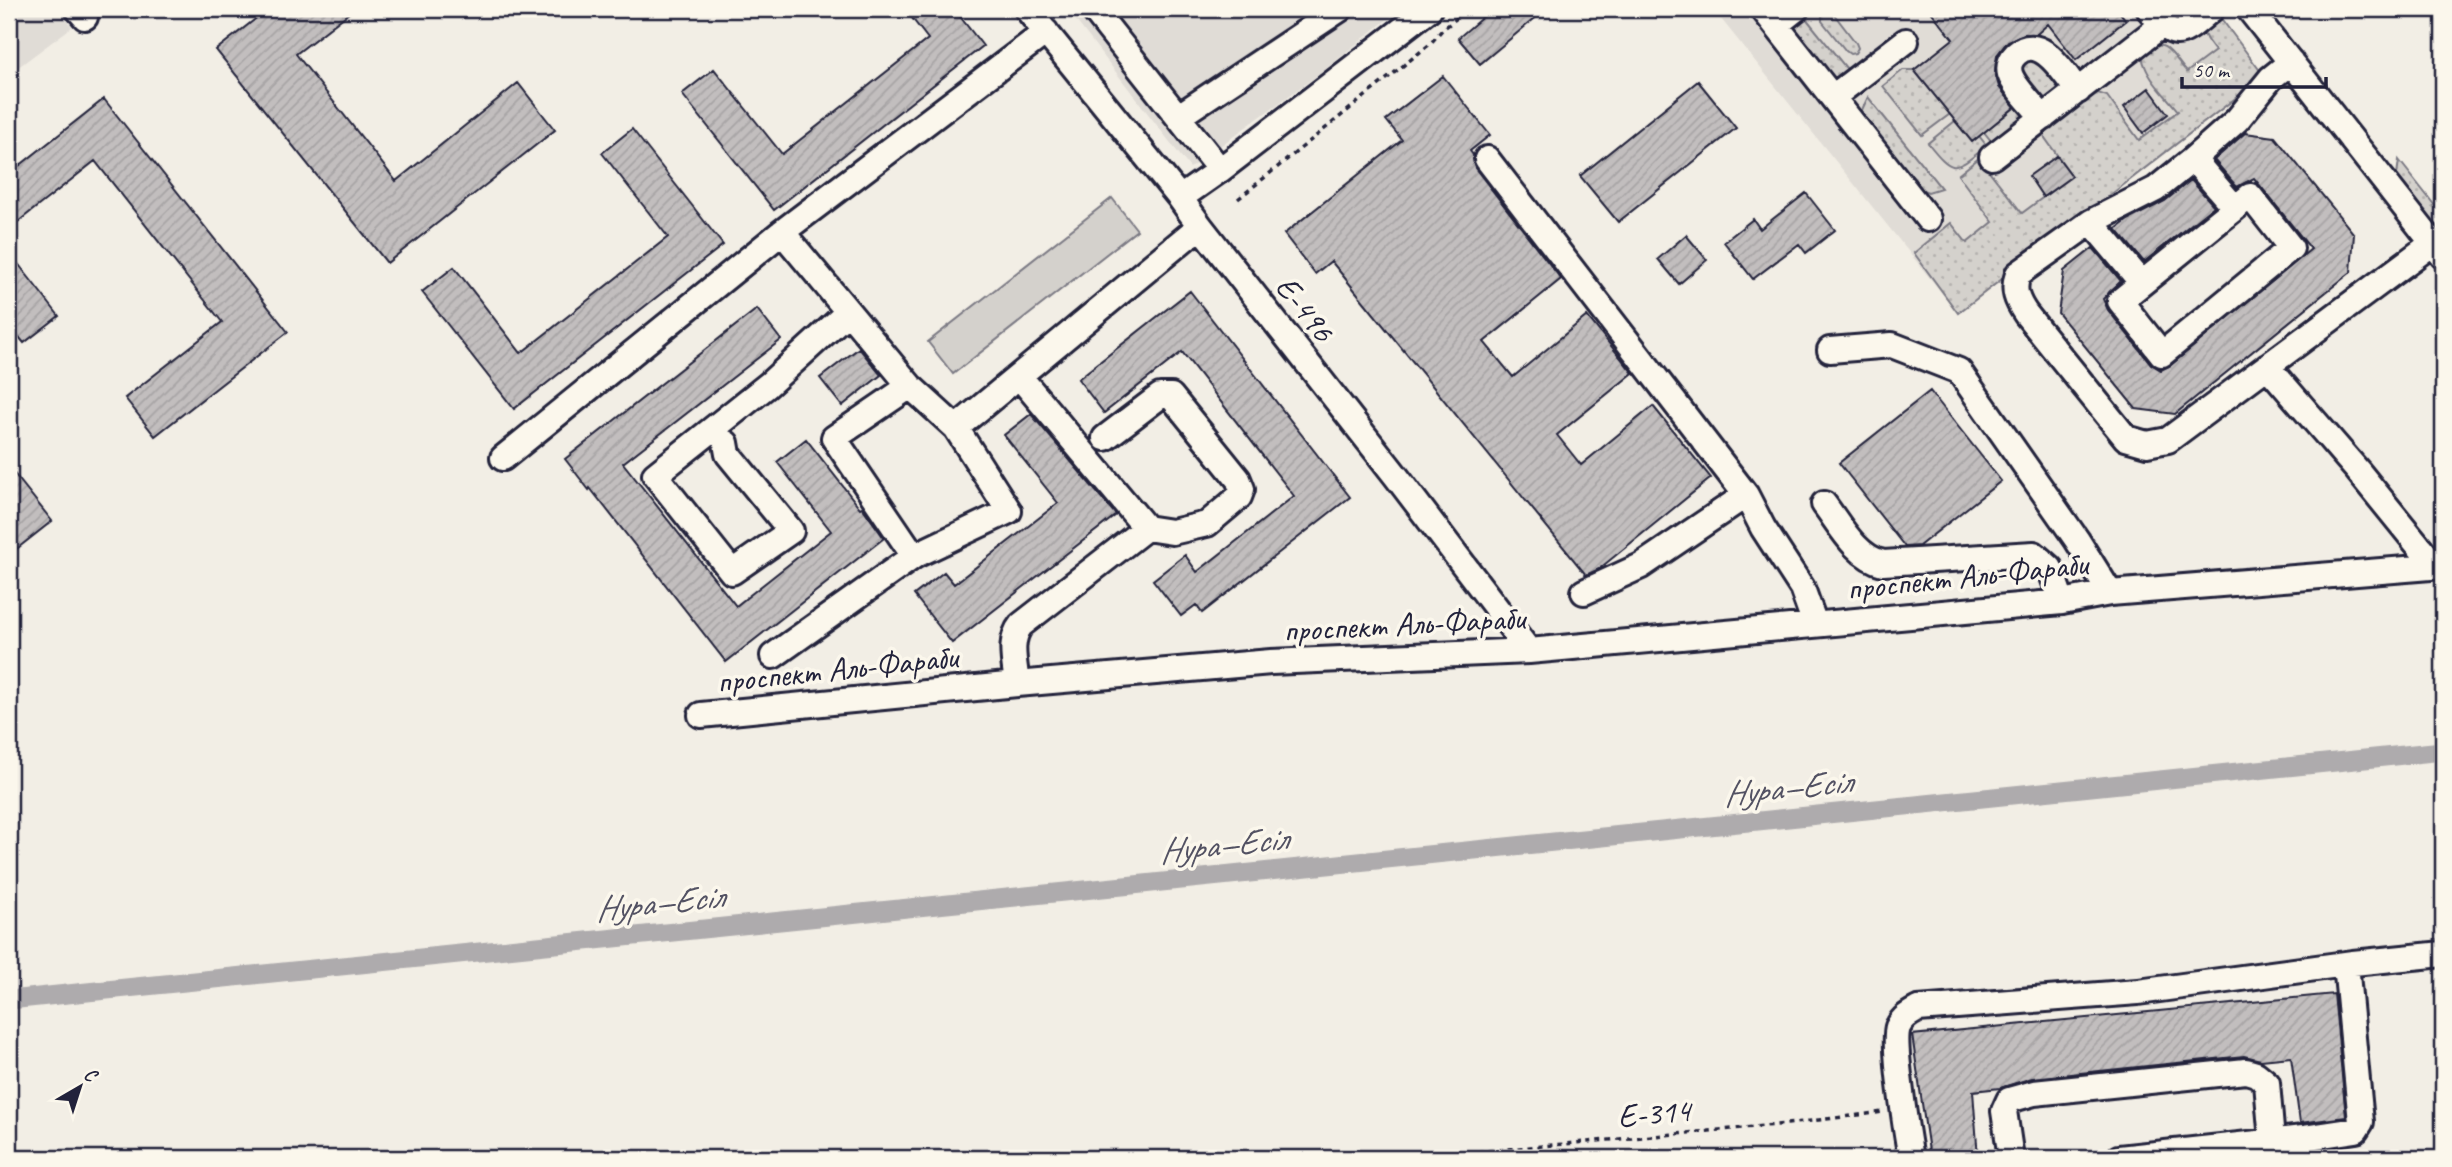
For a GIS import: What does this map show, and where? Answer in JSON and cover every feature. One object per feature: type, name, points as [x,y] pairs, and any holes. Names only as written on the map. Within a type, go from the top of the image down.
[{"type":"street","name":"E-496","points":[[1027,9],[1180,198],[1529,651]]},
{"type":"street","points":[[1178,116],[1340,9]]},
{"type":"street","points":[[1180,198],[1429,9]]},
{"type":"street","points":[[1796,9],[1769,17],[1928,219]]},
{"type":"street","points":[[1992,157],[2078,91],[2155,17],[2167,30],[2176,33],[2183,31],[2212,9]]},
{"type":"street","points":[[2249,9],[2291,62],[2438,250],[2267,366],[2168,440],[2147,444],[2126,438],[2026,314],[2015,292],[2014,284],[2018,274],[2091,222],[2156,189],[2237,120],[2271,78],[2291,62]]},
{"type":"street","points":[[1099,11],[1220,170]]},
{"type":"street","points":[[503,458],[782,232],[1046,32]]},
{"type":"street","points":[[1833,97],[1906,41]]},
{"type":"street","points":[[2043,118],[2011,76],[2011,60],[2021,51],[2034,48],[2048,54],[2078,91]]},
{"type":"street","points":[[1487,159],[1746,495],[1763,528],[1802,588],[1815,624]]},
{"type":"street","points":[[2193,159],[2235,208]]},
{"type":"street","points":[[2250,196],[2291,248],[2162,354],[2120,301],[2235,208],[2250,196]]},
{"type":"street","points":[[2091,222],[2142,284]]},
{"type":"street","points":[[956,428],[1200,226]]},
{"type":"street","points":[[773,656],[914,556],[1009,511],[956,428],[910,386],[782,232]]},
{"type":"street","points":[[726,443],[728,454],[791,531],[732,572],[654,475],[768,385],[848,312]]},
{"type":"street","points":[[1830,350],[1892,345],[1959,371],[2077,540],[2110,593]]},
{"type":"street","points":[[2267,366],[2439,566]]},
{"type":"street","points":[[1019,376],[1146,528],[1172,532],[1207,524],[1238,497],[1242,488],[1238,479],[1171,396],[1160,396],[1105,438]]},
{"type":"street","points":[[910,386],[834,438],[914,556]]},
{"type":"street","points":[[1584,592],[1640,566],[1746,495]]},
{"type":"street","points":[[1824,504],[1861,553],[1872,561],[1883,563],[2034,554],[2049,568],[2062,602]]},
{"type":"street","points":[[1017,684],[1013,641],[1015,632],[1146,528]]},
{"type":"street","name":"проспект Аль-Фараби","points":[[701,715],[1272,662],[1529,651],[2062,602],[2110,593],[2439,566]]},
{"type":"street","points":[[1911,1158],[1903,1110],[1897,1030],[1904,1017],[1918,1009],[2137,992],[2443,954]]},
{"type":"street","points":[[2119,1158],[2356,1130],[2361,1122],[2346,964]]},
{"type":"street","points":[[2011,1158],[2004,1111],[2009,1100],[2034,1093],[2246,1071],[2256,1074],[2267,1083],[2272,1141]]},
{"type":"path","points":[[1238,199],[1430,44],[1442,30],[1468,9]]},
{"type":"path","name":"E-314","points":[[1408,1158],[1787,1124],[1903,1110]]},
{"type":"shaded area","points":[[9,9],[58,9],[72,27],[9,74]]},
{"type":"shaded area","points":[[1067,9],[1400,9],[1323,71],[1190,168]]},
{"type":"shaded area","points":[[1713,9],[2211,9],[2264,76],[1958,313]]},
{"type":"shaded area","points":[[1828,11],[1833,13],[1856,43],[1858,48],[1855,53],[1846,51],[1822,21],[1822,15]]},
{"type":"shaded area","points":[[1801,12],[1851,74],[1835,81],[1792,28]]},
{"type":"shaded area","points":[[2217,13],[2264,76],[1958,313],[1914,253],[1951,223],[1967,243],[1993,222],[1958,175],[1979,158],[2022,213],[2072,176],[2045,138],[2044,132],[2047,126],[2095,92],[2107,96],[2139,140],[2178,111],[2151,78],[2143,62],[2144,55],[2153,46],[2159,45],[2169,51],[2187,72],[2215,51],[2204,32]]},
{"type":"shaded area","points":[[2034,56],[2062,87],[2055,98],[2043,101],[2021,77],[2022,63]]},
{"type":"shaded area","points":[[1903,70],[1914,70],[1950,114],[1922,135],[1883,86]]},
{"type":"shaded area","points":[[1868,97],[1941,188],[1928,192],[1915,187],[1860,114]]},
{"type":"shaded area","points":[[2018,105],[2026,115],[1992,142],[1984,132]]},
{"type":"shaded area","points":[[1955,121],[1979,136],[1987,146],[1956,166],[1944,161],[1928,143]]},
{"type":"shaded area","points":[[2399,160],[2443,216],[2443,224],[2430,222],[2396,182]]},
{"type":"shaded area","points":[[1112,198],[1137,230],[953,374],[928,342]]},
{"type":"building","points":[[268,9],[354,9],[296,54],[396,181],[518,83],[555,130],[387,263],[216,50]]},
{"type":"building","points":[[905,9],[954,9],[983,46],[774,210],[682,94],[714,69],[782,154],[928,39]]},
{"type":"building","points":[[1492,9],[1546,9],[1480,64],[1458,38]]},
{"type":"building","points":[[1929,9],[2117,9],[2126,20],[2076,60],[2048,24],[2037,34],[2024,34],[2008,41],[1997,55],[1995,72],[1999,87],[2015,107],[1972,142],[1914,70],[1953,39]]},
{"type":"building","points":[[1443,76],[1490,135],[1470,151],[1475,168],[1561,279],[1484,342],[1513,377],[1587,316],[1633,373],[1557,435],[1581,465],[1653,406],[1711,478],[1599,569],[1586,575],[1331,261],[1315,274],[1284,234],[1402,140],[1386,120]]},
{"type":"building","points":[[1698,81],[1736,128],[1618,222],[1580,176]]},
{"type":"building","points":[[2149,88],[2168,114],[2143,133],[2124,107]]},
{"type":"building","points":[[104,99],[288,332],[155,436],[125,398],[222,322],[95,161],[9,229],[9,174]]},
{"type":"building","points":[[632,129],[723,245],[514,409],[422,292],[454,267],[521,353],[668,237],[602,153]]},
{"type":"building","points":[[2245,133],[2275,137],[2354,234],[2351,272],[2175,414],[2136,409],[2058,313],[2064,271],[2093,248],[2121,281],[2103,299],[2108,310],[2151,364],[2161,370],[2171,365],[2311,249],[2254,178],[2237,187],[2214,160]]},
{"type":"building","points":[[2057,156],[2072,176],[2043,197],[2029,176]]},
{"type":"building","points":[[2191,180],[2214,206],[2144,262],[2116,229],[2165,201]]},
{"type":"building","points":[[1806,193],[1835,230],[1806,253],[1799,244],[1753,279],[1724,242],[1753,219],[1760,229]]},
{"type":"building","points":[[1686,235],[1707,260],[1679,284],[1658,259]]},
{"type":"building","points":[[9,252],[59,316],[24,343],[9,325]]},
{"type":"building","points":[[1190,291],[1350,497],[1202,613],[1196,605],[1181,616],[1153,580],[1185,555],[1197,572],[1294,496],[1182,352],[1104,413],[1078,379]]},
{"type":"building","points":[[757,309],[781,340],[623,463],[736,606],[831,531],[777,462],[806,439],[884,538],[726,662],[565,459]]},
{"type":"building","points":[[859,348],[881,375],[842,406],[820,378]]},
{"type":"building","points":[[1930,391],[2001,481],[1919,546],[1905,547],[1839,463]]},
{"type":"building","points":[[1031,414],[1116,515],[952,643],[914,595],[944,572],[954,584],[1058,503],[1004,435]]},
{"type":"building","points":[[9,467],[52,521],[9,555]]},
{"type":"building","points":[[2334,994],[2346,1117],[2300,1123],[2291,1057],[2261,1060],[2244,1056],[2032,1078],[2000,1088],[1973,1091],[1978,1158],[1930,1158],[1912,1035]]},
{"type":"waterway","name":"Нура—Есіл","points":[[9,1000],[2443,751]]}]
